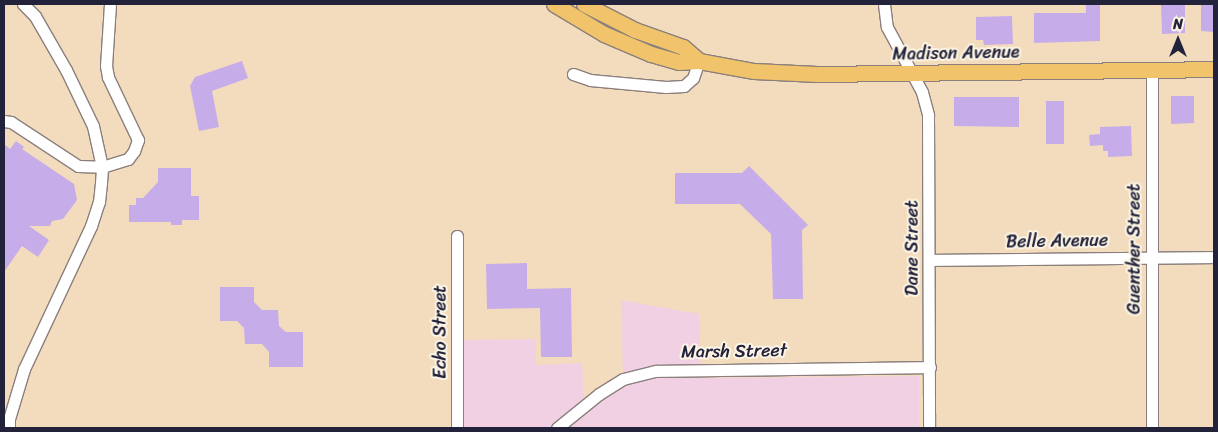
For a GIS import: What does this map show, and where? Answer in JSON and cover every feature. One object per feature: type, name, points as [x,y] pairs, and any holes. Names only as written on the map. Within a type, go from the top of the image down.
[{"type":"main road","name":"Madison Avenue","points":[[554,4],[628,45],[679,62],[699,61],[784,73],[1214,69]]},
{"type":"main road","name":"Madison Avenue","points":[[584,4],[635,30],[683,47],[699,61]]},
{"type":"street","points":[[9,428],[9,418],[24,369],[91,226],[99,202],[102,167],[93,126],[66,70],[35,16],[23,4]]},
{"type":"street","points":[[4,121],[11,122],[78,166],[102,167],[128,159],[134,151],[138,140],[108,77],[106,66],[110,4]]},
{"type":"street","name":"Dane Street","points":[[884,4],[886,27],[922,92],[928,115],[930,260],[929,428]]},
{"type":"street","points":[[573,74],[590,80],[666,87],[684,86],[693,78],[699,61]]},
{"type":"street","name":"Guenther Street","points":[[1152,70],[1152,428]]},
{"type":"street","name":"Echo Street","points":[[457,236],[457,428]]},
{"type":"street","name":"Belle Avenue","points":[[930,260],[1214,257]]},
{"type":"street","name":"Marsh Street","points":[[557,428],[599,394],[623,379],[656,371],[930,367]]},
{"type":"shaded area","points":[[621,300],[699,314],[701,378],[919,376],[919,428],[464,428],[463,340],[536,339],[536,365],[582,363],[584,406],[623,379]]},
{"type":"building","points":[[1086,4],[1100,4],[1100,41],[1034,43],[1034,13],[1086,13]]},
{"type":"building","points":[[1161,4],[1185,4],[1185,33],[1162,34]]},
{"type":"building","points":[[1201,4],[1214,4],[1214,32],[1201,31]]},
{"type":"building","points":[[1012,16],[1013,44],[984,45],[983,40],[976,40],[976,17]]},
{"type":"building","points":[[242,61],[248,78],[212,91],[219,127],[199,131],[190,86],[195,77]]},
{"type":"building","points":[[1171,96],[1194,96],[1194,123],[1171,124]]},
{"type":"building","points":[[954,97],[1019,97],[1019,127],[954,126]]},
{"type":"building","points":[[1046,101],[1064,101],[1064,144],[1046,144]]},
{"type":"building","points":[[1131,126],[1132,156],[1108,157],[1108,151],[1103,151],[1103,145],[1090,146],[1089,135],[1100,134],[1100,127]]},
{"type":"building","points":[[16,141],[24,147],[22,149],[74,184],[77,200],[63,219],[52,221],[50,226],[29,226],[49,240],[38,257],[22,246],[4,272],[4,144],[10,149]]},
{"type":"building","points":[[749,166],[808,225],[802,230],[803,299],[773,299],[771,234],[740,204],[675,204],[675,173],[742,173]]},
{"type":"building","points":[[158,168],[191,168],[191,196],[199,196],[199,220],[182,220],[182,225],[171,225],[171,222],[129,222],[129,205],[136,205],[136,198],[143,198],[158,182]]},
{"type":"building","points":[[527,263],[527,289],[571,288],[572,357],[541,357],[540,308],[487,309],[486,264]]},
{"type":"building","points":[[220,287],[254,287],[254,302],[262,310],[278,310],[279,326],[286,332],[303,332],[303,367],[269,367],[269,352],[262,344],[245,344],[244,328],[237,321],[220,321]]}]
